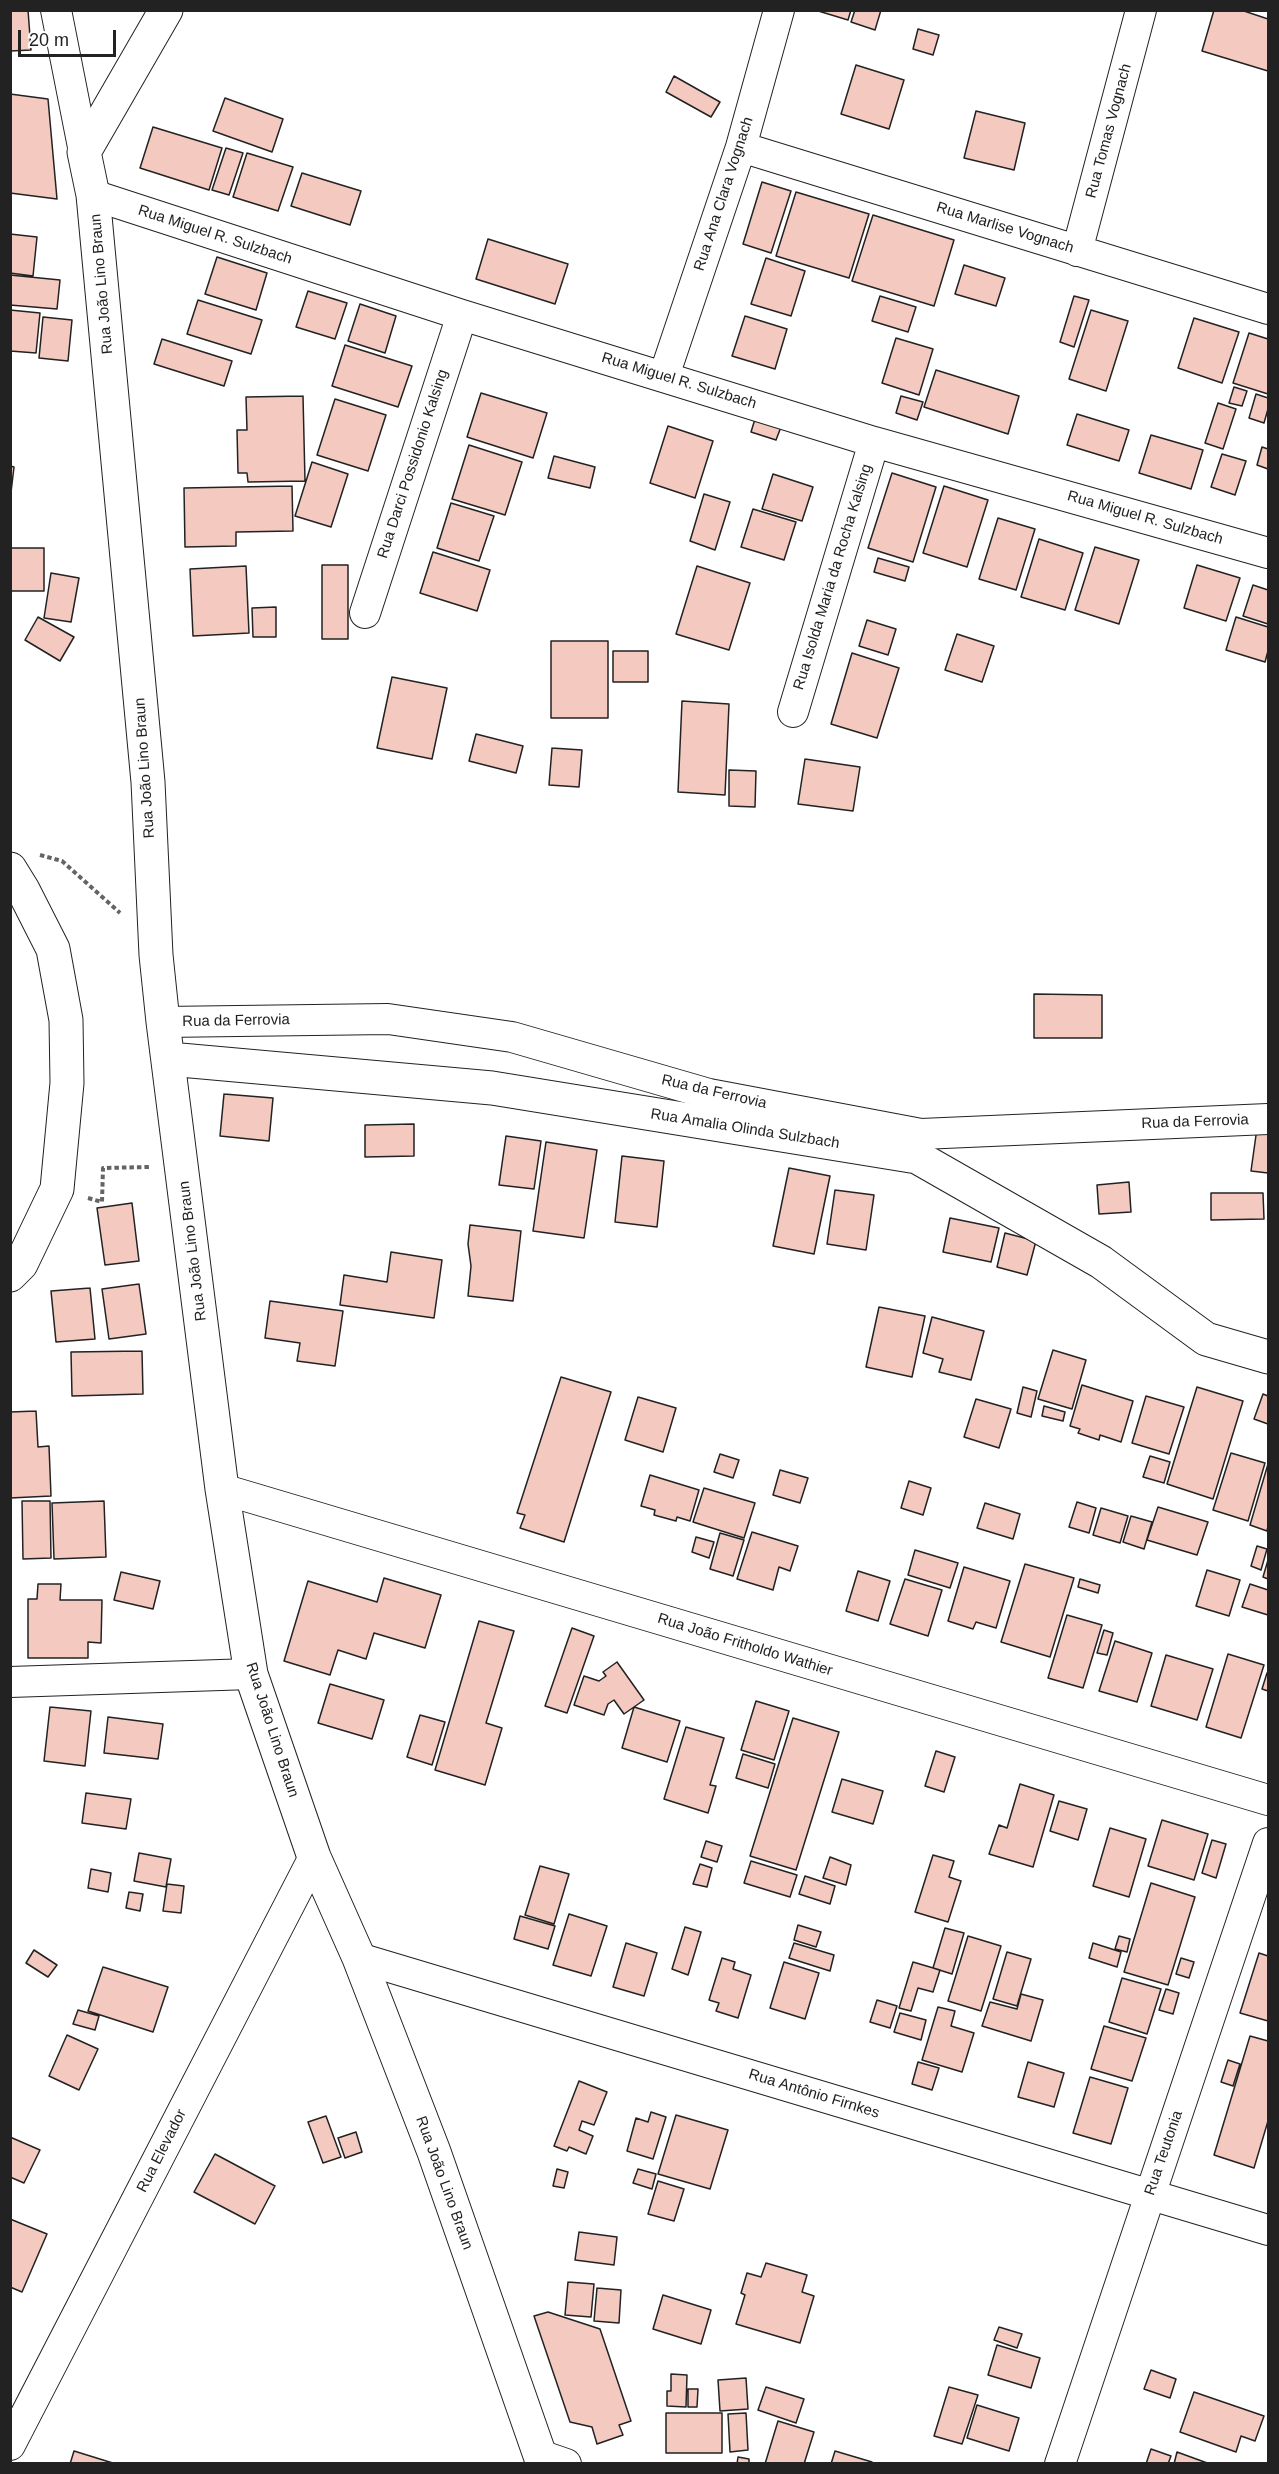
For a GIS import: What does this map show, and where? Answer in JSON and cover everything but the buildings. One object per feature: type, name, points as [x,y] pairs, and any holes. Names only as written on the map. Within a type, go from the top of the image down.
[{"type":"street","points":[[56,10],[84,152]]},
{"type":"street","points":[[84,152],[166,10]]},
{"type":"street","name":"Rua Ana Clara Vognach","points":[[664,376],[741,147],[779,10]]},
{"type":"street","name":"Rua Tomas Vognach","points":[[1077,251],[1141,10]]},
{"type":"street","name":"Rua Marlise Vognach","points":[[741,147],[1269,309]]},
{"type":"street","name":"Rua João Lino Braun","points":[[84,152],[93,195],[148,782],[156,955],[163,1022],[222,1489],[251,1674],[314,1857],[359,1958],[550,2461]]},
{"type":"street","name":"Rua Miguel R. Sulzbach","points":[[93,195],[462,315],[874,442],[1269,553]]},
{"type":"street","name":"Rua Darci Possidonio Kalsing","points":[[365,613],[462,315]]},
{"type":"street","name":"Rua Isolda Maria da Rocha Kalsing","points":[[793,712],[874,442]]},
{"type":"street","points":[[10,1275],[21,1264],[57,1190],[67,1083],[66,1020],[53,949],[24,890],[21,861]]},
{"type":"street","name":"Rua da Ferrovia","points":[[163,1022],[388,1019],[512,1037],[709,1094],[919,1146],[1269,1119]]},
{"type":"street","name":"Rua Amalia Olinda Sulzbach","points":[[169,1059],[492,1088],[919,1146],[1101,1262],[1206,1339],[1269,1358]]},
{"type":"street","name":"Rua João Fritholdo Wathier","points":[[222,1489],[1269,1800]]},
{"type":"street","points":[[10,1682],[251,1674]]},
{"type":"street","name":"Rua Teutonia","points":[[1060,2463],[1269,1843]]},
{"type":"street","name":"Rua Elevador","points":[[10,2445],[314,1857]]},
{"type":"street","name":"Rua Antônio Firnkes","points":[[359,1958],[1269,2230]]},
{"type":"path","points":[[21,861],[62,861],[120,913],[156,955]]},
{"type":"path","points":[[102,1202],[103,1168],[182,1166]]}]
